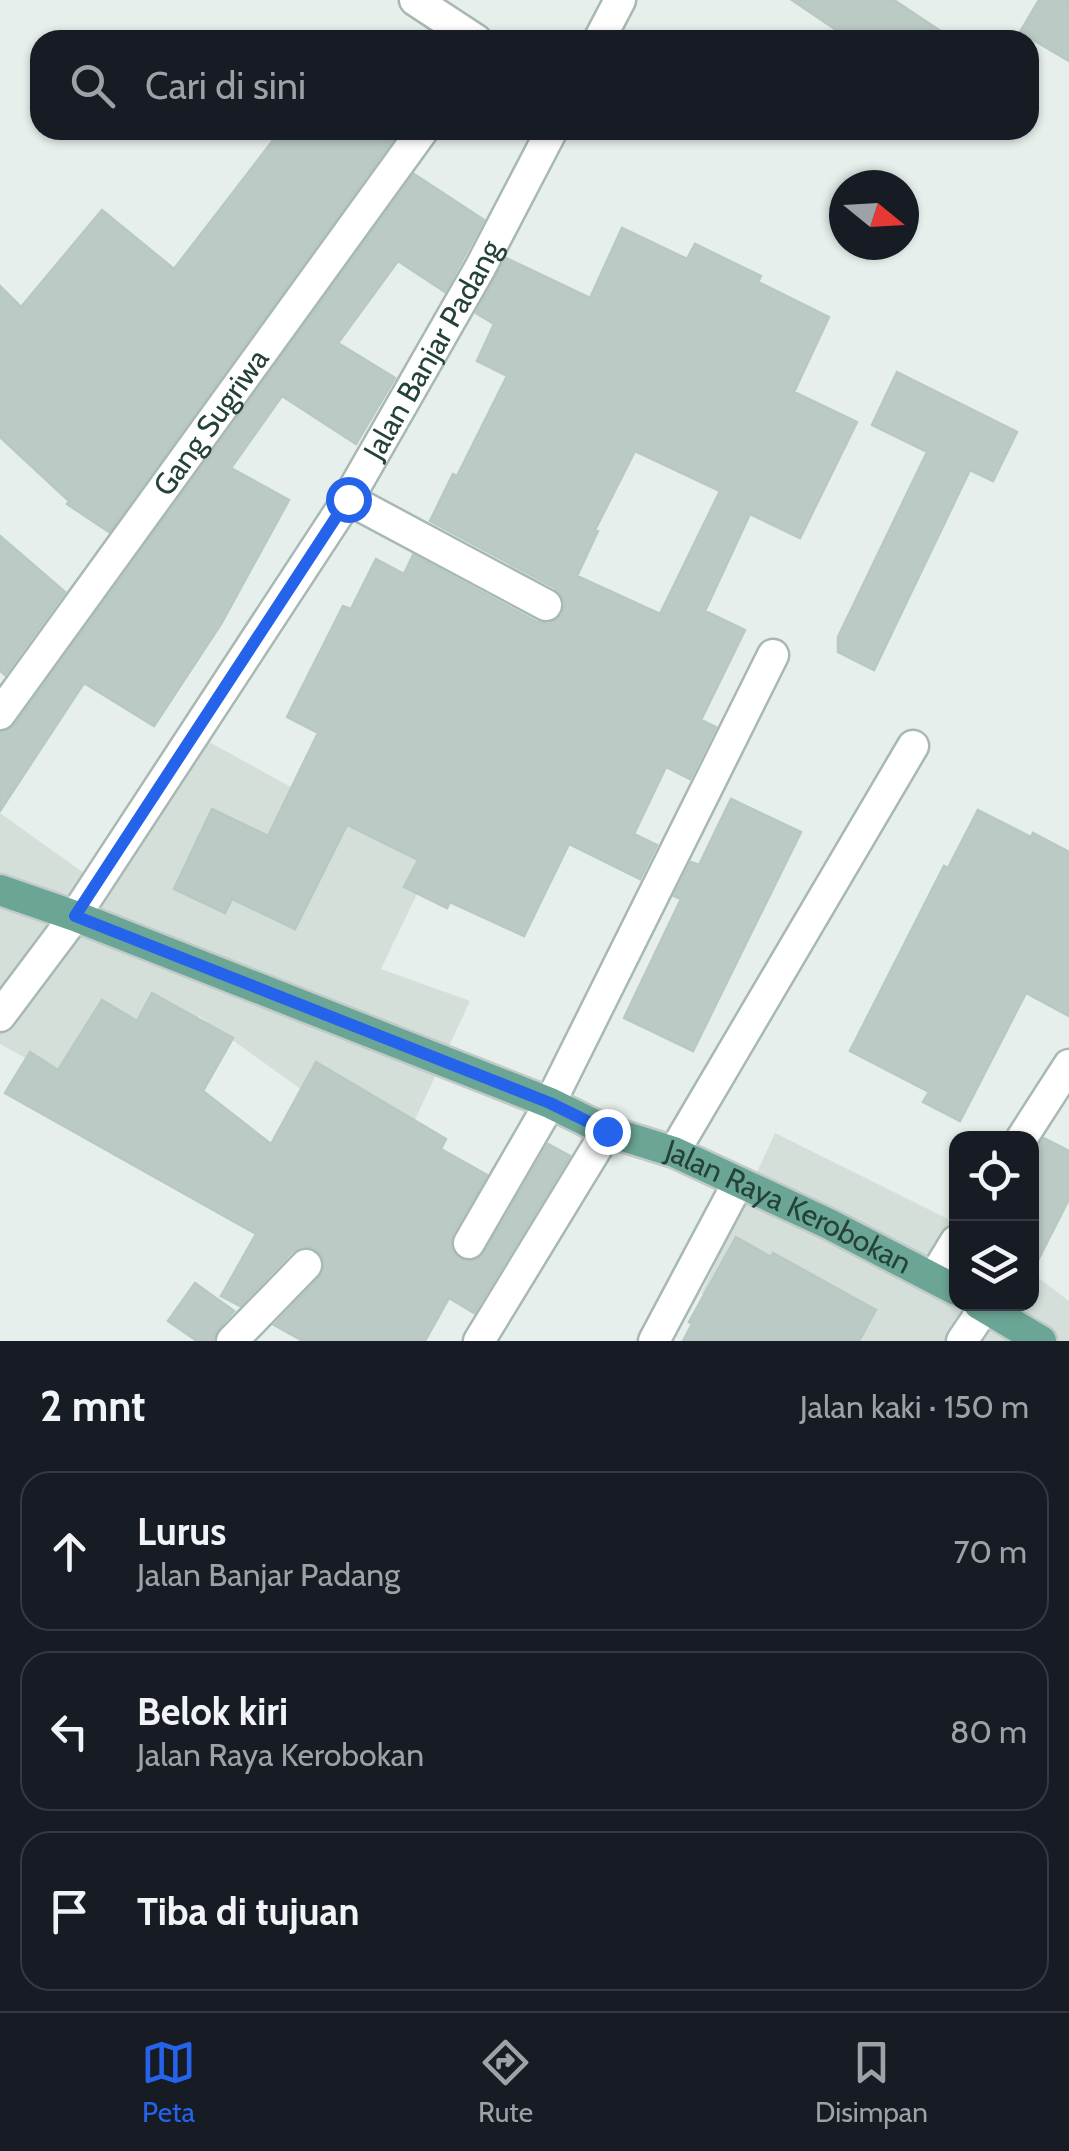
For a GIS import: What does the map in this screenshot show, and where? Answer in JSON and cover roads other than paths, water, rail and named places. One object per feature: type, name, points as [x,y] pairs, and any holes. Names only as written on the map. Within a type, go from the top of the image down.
[{"type":"main road","name":"Jalan Raya Kerobokan","points":[[0,890],[550,1103],[607,1131],[674,1152],[945,1284]]},
{"type":"main road","points":[[992,1311],[1041,1341]]},
{"type":"street","points":[[415,0],[461,30]]},
{"type":"street","points":[[604,30],[620,0]]},
{"type":"street","name":"Gang Sugriwa","points":[[0,714],[415,140]]},
{"type":"street","name":"Jalan Banjar Padang","points":[[0,1016],[75,916],[348,499],[480,268],[547,140]]},
{"type":"street","points":[[348,499],[546,604]]},
{"type":"street","points":[[469,1243],[550,1103],[773,655]]},
{"type":"street","points":[[674,1152],[914,746]]},
{"type":"street","points":[[1027,1131],[1069,1065]]},
{"type":"street","points":[[479,1341],[607,1131]]},
{"type":"street","points":[[654,1341],[738,1182]]},
{"type":"street","points":[[232,1341],[306,1265]]},
{"type":"street","points":[[962,1341],[979,1311]]}]
